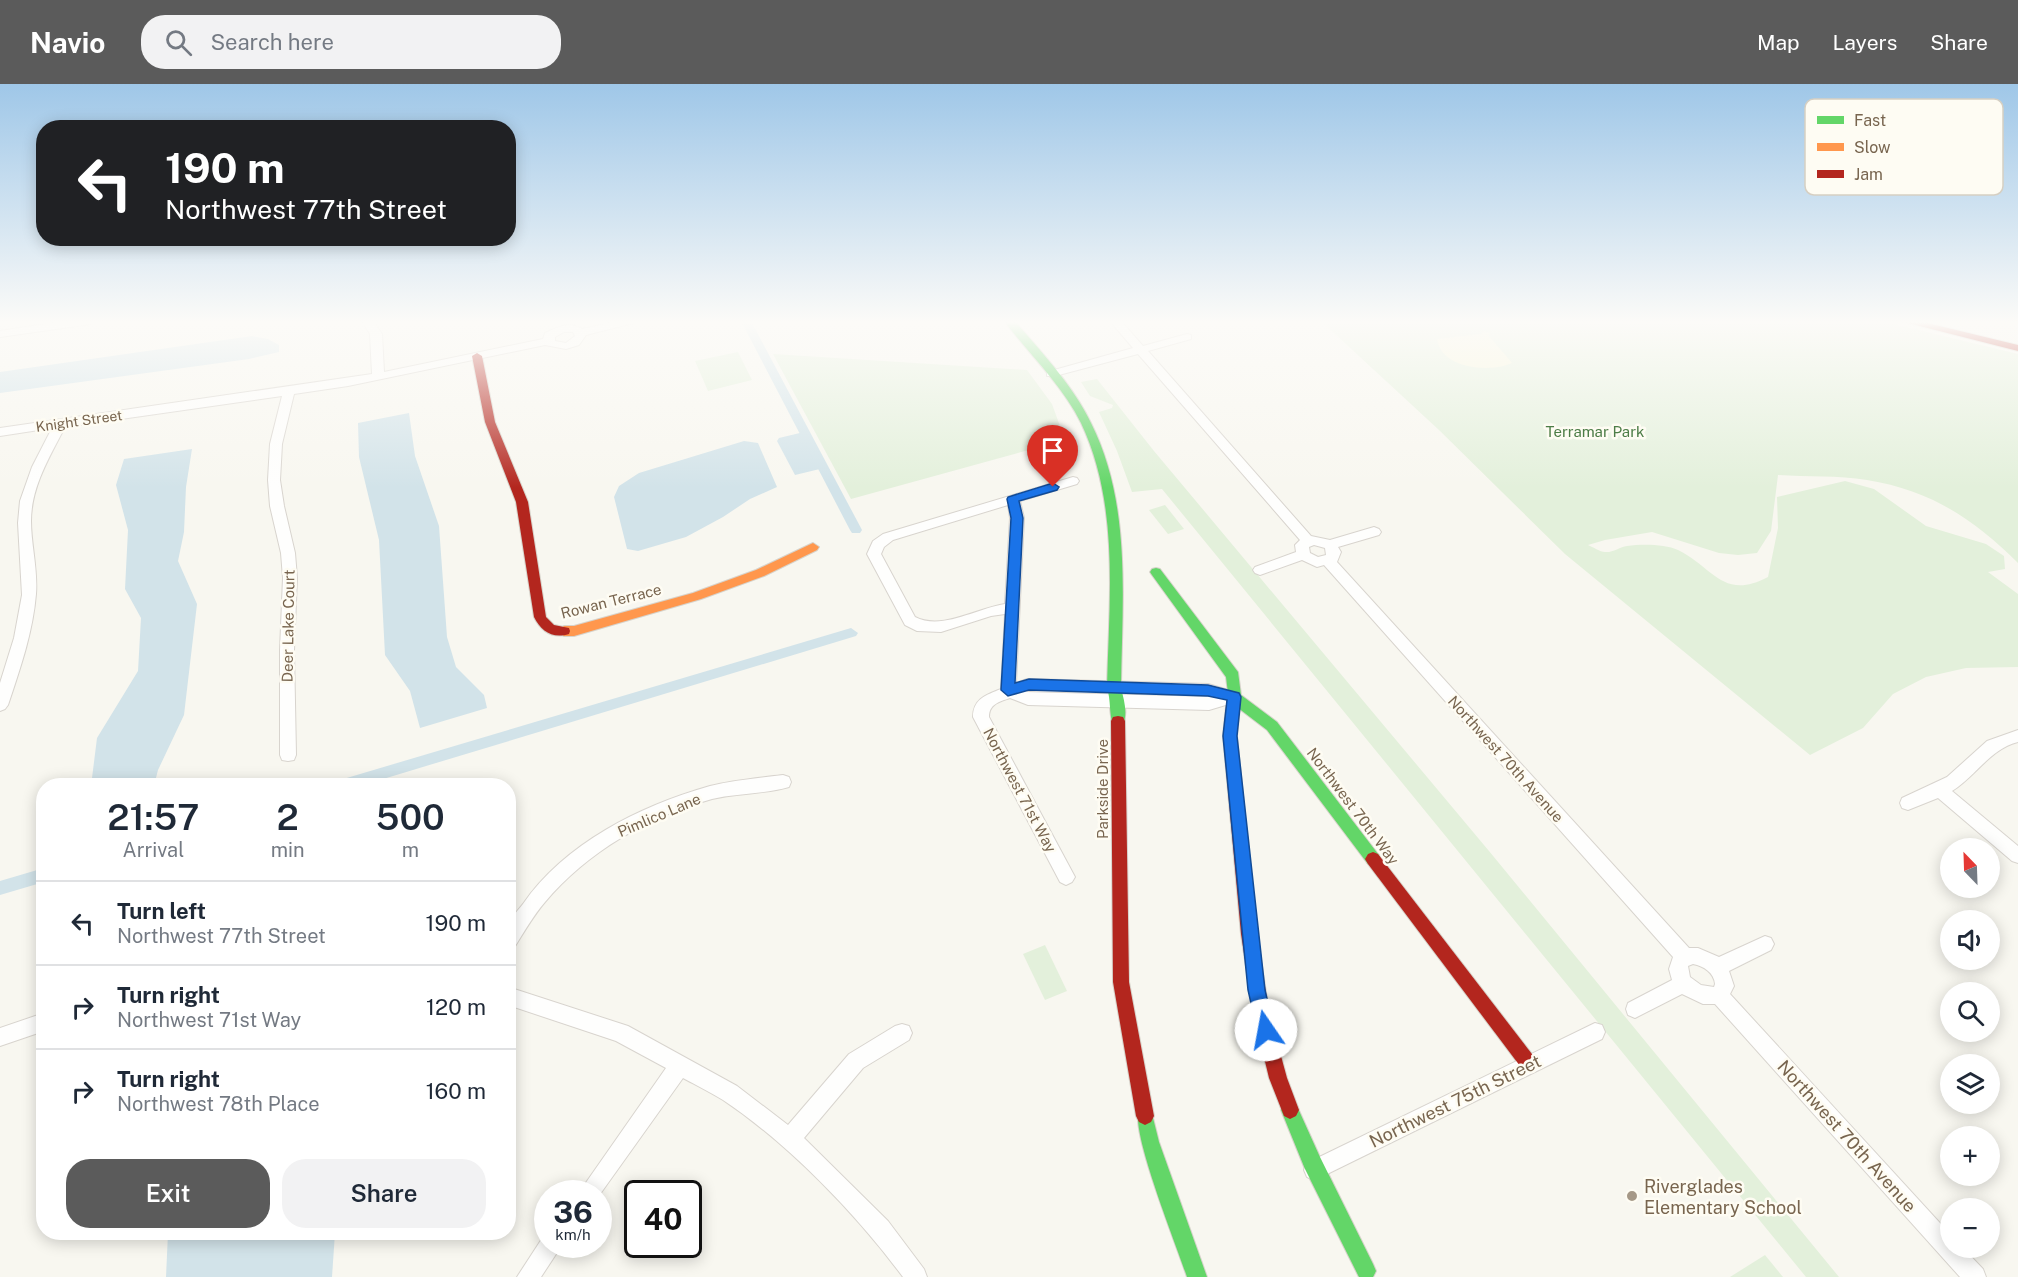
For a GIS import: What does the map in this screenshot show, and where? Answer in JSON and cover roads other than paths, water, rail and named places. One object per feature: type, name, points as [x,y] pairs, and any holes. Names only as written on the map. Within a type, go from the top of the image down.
[{"type":"street","name":"Knight Street","points":[[0,432],[289,392],[378,377]]},
{"type":"street","name":"Rowan Terrace","points":[[481,377],[490,422],[522,502],[540,617],[545,626],[552,631],[574,630],[697,596],[760,573],[813,548]]},
{"type":"street","name":"Parkside Drive","points":[[1053,377],[1087,424],[1107,478],[1114,515],[1121,982],[1133,1060],[1150,1142],[1197,1277]]},
{"type":"street","points":[[1163,377],[1308,541]]},
{"type":"street","name":"Deer Lake Court","points":[[288,755],[287,650],[290,578],[288,554],[277,506],[274,462],[276,444],[289,392]]},
{"type":"street","points":[[0,705],[19,650],[28,598],[30,564],[25,512],[28,496],[60,424]]},
{"type":"street","points":[[1012,608],[990,611],[941,627],[922,627],[910,621],[874,554],[878,544],[888,537],[1073,481]]},
{"type":"street","points":[[1013,499],[1017,518],[1008,690],[1028,699],[1040,692],[1190,697],[1209,705],[1234,697]]},
{"type":"street","points":[[1260,570],[1303,555],[1317,562],[1329,553],[1374,532]]},
{"type":"street","points":[[1303,555],[1301,548],[1308,541],[1317,540],[1329,553]]},
{"type":"street","name":"Northwest 70th Avenue","points":[[1329,553],[1685,957]]},
{"type":"street","points":[[1156,572],[1233,676],[1234,697],[1230,736],[1257,990],[1273,1060],[1290,1111],[1314,1170],[1366,1270]]},
{"type":"street","name":"Northwest 71st Way","points":[[1008,690],[988,700],[981,709],[981,717],[1066,878]]},
{"type":"street","name":"Northwest 70th Way","points":[[1234,697],[1272,726],[1529,1064]]},
{"type":"street","points":[[1908,803],[1941,790],[1966,772],[1988,746],[2018,736]]},
{"type":"street","name":"Pimlico Lane","points":[[516,930],[539,895],[566,869],[598,843],[628,825],[699,797],[736,787],[783,782]]},
{"type":"street","points":[[1941,790],[2018,856]]},
{"type":"street","points":[[1718,967],[1765,944]]},
{"type":"street","points":[[1685,957],[1701,957],[1718,967],[1725,980],[1725,986],[1719,995],[1701,995],[1684,984],[1677,968],[1685,957]]},
{"type":"street","points":[[1635,1009],[1684,984]]},
{"type":"street","name":"Northwest 70th Avenue","points":[[1719,995],[1975,1277]]},
{"type":"street","points":[[516,999],[621,1033],[730,1093],[790,1139],[880,1229],[916,1277]]},
{"type":"street","points":[[0,1036],[36,1025]]},
{"type":"street","name":"Northwest 75th Street","points":[[1314,1170],[1595,1032]]},
{"type":"street","points":[[790,1139],[856,1061],[902,1033]]},
{"type":"street","points":[[598,1180],[680,1065]]},
{"type":"street","points":[[528,1277],[542,1258]]},
{"type":"waterway","points":[[775,377],[856,530]]},
{"type":"waterway","points":[[367,778],[851,633]]},
{"type":"waterway","points":[[0,888],[36,877]]},
{"type":"place","name":"Riverglades Elementary School","points":[[1632,1196]]},
{"type":"park label","name":"Terramar Park","points":[[1595,431]]}]
